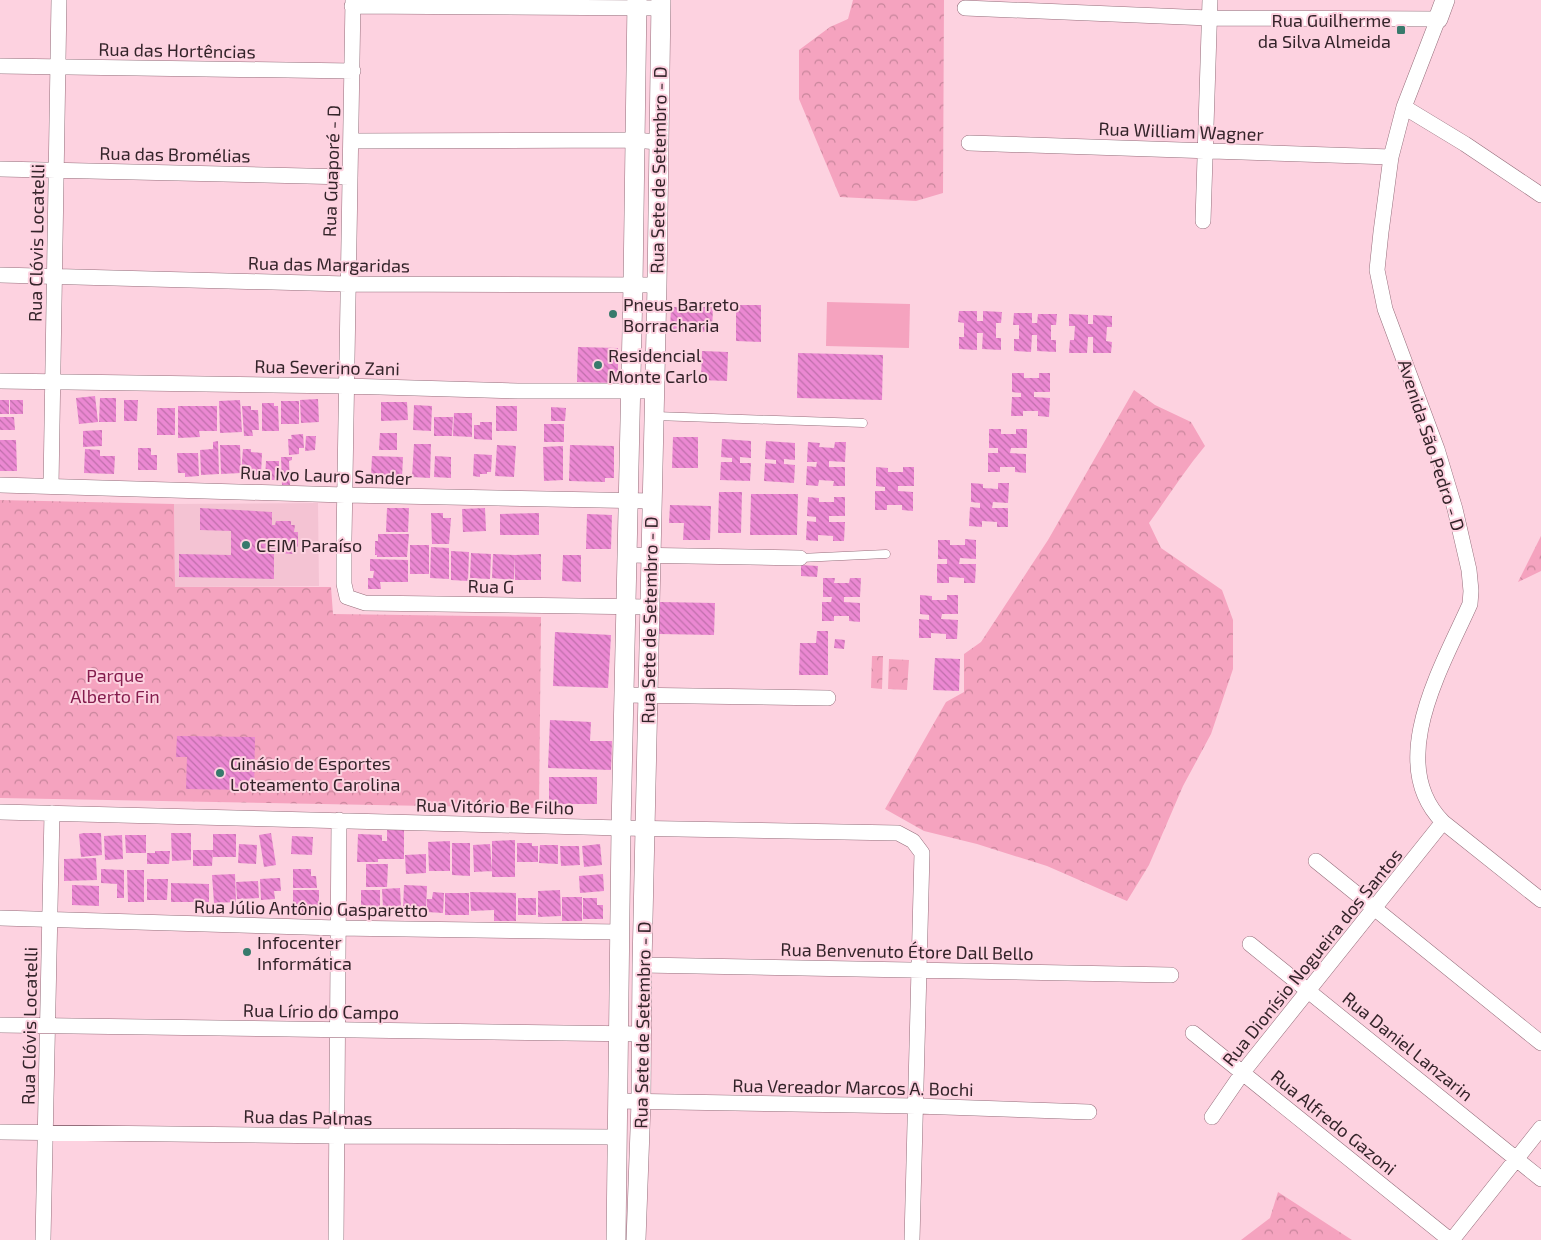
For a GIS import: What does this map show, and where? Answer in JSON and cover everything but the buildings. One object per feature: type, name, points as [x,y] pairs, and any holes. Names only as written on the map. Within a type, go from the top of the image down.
[{"type":"street","name":"Rua Clóvis Locatelli","points":[[51,486],[59,0]]},
{"type":"street","points":[[1203,220],[1210,0]]},
{"type":"street","name":"Avenida São Pedro - D","points":[[1445,0],[1404,107],[1391,156],[1377,270],[1385,309],[1437,449],[1455,509],[1469,570],[1471,590],[1470,604],[1431,692],[1421,724],[1418,750],[1419,772],[1424,792],[1434,812],[1541,900]]},
{"type":"street","points":[[353,3],[661,4]]},
{"type":"street","name":"Rua Guaporé - D","points":[[344,584],[345,386],[353,3]]},
{"type":"street","name":"Rua Sete de Setembro - D","points":[[616,1240],[621,828],[628,554],[627,501],[633,285],[637,4]]},
{"type":"street","name":"Rua Sete de Setembro - D","points":[[636,1240],[641,1102],[661,4]]},
{"type":"street","points":[[965,8],[1209,18],[1438,19]]},
{"type":"street","name":"Rua das Hortências","points":[[0,66],[352,71]]},
{"type":"street","points":[[1404,107],[1465,144],[1541,195]]},
{"type":"street","points":[[351,141],[634,140],[658,142]]},
{"type":"street","name":"Rua William Wagner","points":[[969,142],[1391,156]]},
{"type":"street","name":"Rua das Bromélias","points":[[0,170],[349,177]]},
{"type":"street","name":"Rua das Margaridas","points":[[0,275],[347,284],[656,285]]},
{"type":"street","name":"Rua Severino Zani","points":[[0,381],[345,386],[518,391],[654,390]]},
{"type":"street","name":"Rua Ivo Lauro Sander","points":[[0,485],[344,495],[652,501]]},
{"type":"street","points":[[628,554],[800,558]]},
{"type":"street","name":"Rua G","points":[[344,584],[347,597],[365,603],[649,607]]},
{"type":"street","points":[[624,695],[828,698]]},
{"type":"street","points":[[623,737],[647,735]]},
{"type":"street","name":"Rua Vitório Be Filho","points":[[0,812],[898,833],[914,841],[922,853],[920,970]]},
{"type":"street","name":"Rua Clóvis Locatelli","points":[[43,1240],[52,813]]},
{"type":"street","points":[[336,1240],[339,820]]},
{"type":"street","name":"Rua Dionísio Nogueira dos Santos","points":[[1212,1117],[1243,1072],[1444,822]]},
{"type":"street","points":[[1316,861],[1541,1043]]},
{"type":"street","name":"Rua Júlio Antônio Gasparetto","points":[[0,918],[337,928],[620,932]]},
{"type":"street","name":"Rua Daniel Lanzarin","points":[[1250,944],[1541,1179]]},
{"type":"street","name":"Rua Benvenuto Étore Dall Bello","points":[[642,965],[1171,975]]},
{"type":"street","points":[[912,1240],[920,970]]},
{"type":"street","name":"Rua Lírio do Campo","points":[[0,1025],[641,1034]]},
{"type":"street","name":"Rua Alfredo Gazoni","points":[[1193,1033],[1451,1240]]},
{"type":"street","name":"Rua Vereador Marcos A. Bochi","points":[[617,1101],[916,1106],[1089,1112]]},
{"type":"street","points":[[1451,1240],[1541,1128]]},
{"type":"street","name":"Rua das Palmas","points":[[0,1132],[617,1137]]},
{"type":"street","points":[[617,1198],[637,1198]]},
{"type":"lane","points":[[653,416],[863,423]]},
{"type":"lane","points":[[800,558],[886,554]]},
{"type":"shaded area","name":"CEIM Paraíso","points":[[318,503],[319,586],[175,587],[174,504]]},
{"type":"green space","points":[[853,0],[944,0],[943,193],[916,201],[840,197],[799,99],[799,50],[830,27],[848,19]]},
{"type":"green space","points":[[827,302],[910,304],[909,348],[826,346]]},
{"type":"green space","points":[[1134,390],[1155,405],[1191,422],[1205,446],[1149,523],[1161,548],[1222,590],[1233,620],[1233,669],[1211,734],[1183,786],[1149,865],[1127,901],[1047,866],[977,844],[924,831],[885,809],[946,702],[964,692],[964,654],[981,642],[1048,540]]},
{"type":"green space","name":"Parque Alberto Fin","points":[[0,500],[174,504],[175,587],[331,587],[333,614],[541,617],[539,808],[0,798]]},
{"type":"green space","points":[[1541,536],[1541,571],[1518,582]]},
{"type":"green space","points":[[872,656],[883,656],[882,689],[871,688]]},
{"type":"green space","points":[[889,659],[909,660],[907,690],[888,689]]},
{"type":"green space","points":[[1278,1192],[1352,1240],[1241,1240],[1270,1218]]},
{"type":"place","name":"Rua Guilherme da Silva Almeida","points":[[1401,30]]},
{"type":"place","name":"Pneus Barreto Borracharia","points":[[613,314]]},
{"type":"place","name":"Residencial Monte Carlo","points":[[598,365]]},
{"type":"place","name":"CEIM Paraíso","points":[[246,545]]},
{"type":"place","name":"Ginásio de Esportes Loteamento Carolina","points":[[220,773]]},
{"type":"place","name":"Infocenter Informática","points":[[247,952]]}]
